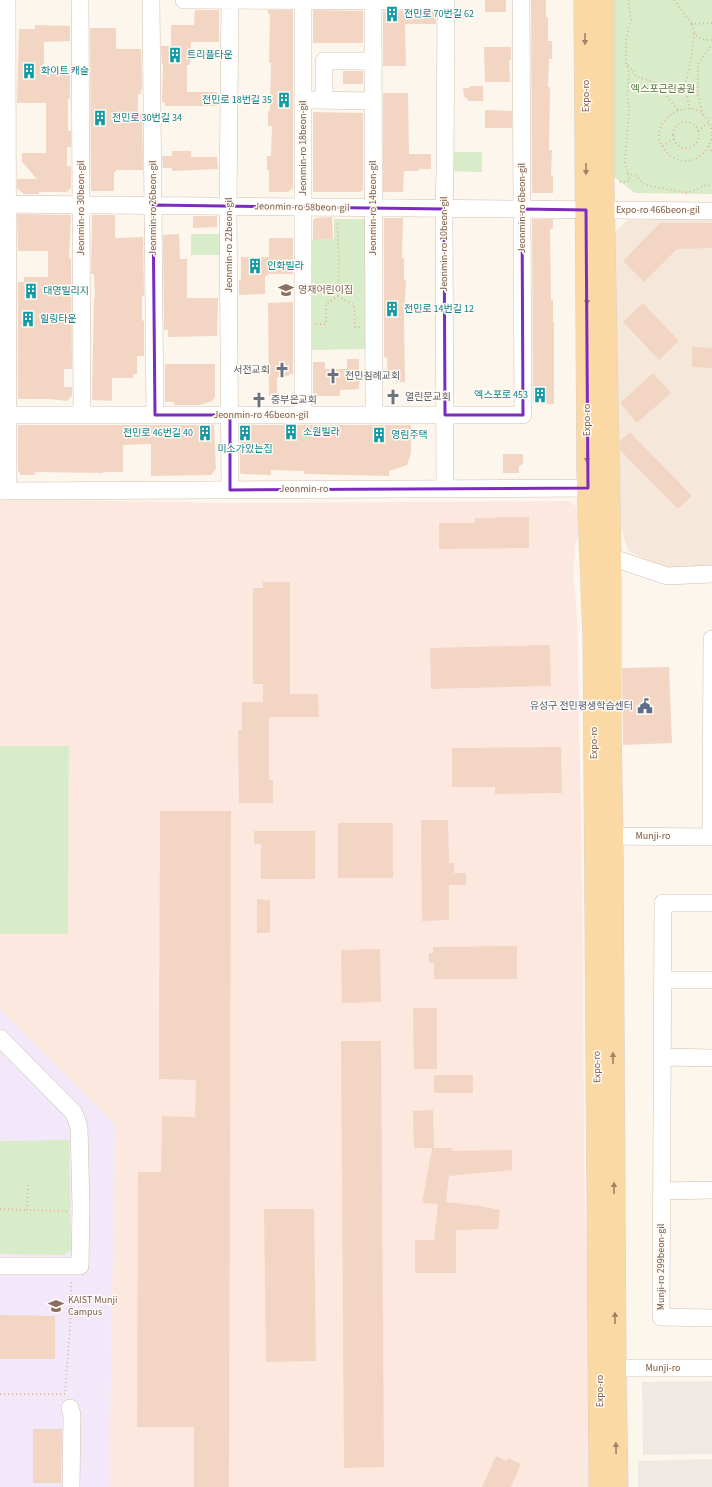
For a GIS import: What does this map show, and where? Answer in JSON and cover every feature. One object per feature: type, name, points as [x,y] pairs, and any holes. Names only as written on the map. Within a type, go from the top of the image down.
[{"type":"main road","name":"Expo-ro","points":[[585,0],[595,210],[598,488],[594,636],[604,836],[617,1487]]},
{"type":"main road","name":"Expo-ro","points":[[595,210],[603,182],[602,0]]},
{"type":"main road","name":"Expo-ro","points":[[598,488],[610,557],[610,719],[604,836],[600,1487]]},
{"type":"street","points":[[4,490],[4,204],[7,0]]},
{"type":"street","name":"Jeonmin-ro 30beon-gil","points":[[80,0],[82,415]]},
{"type":"street","name":"Jeonmin-ro 26beon-gil","points":[[151,0],[155,415]]},
{"type":"street","points":[[184,0],[446,0]]},
{"type":"street","name":"Jeonmin-ro 22beon-gil","points":[[230,0],[228,206],[230,490]]},
{"type":"street","name":"Jeonmin-ro 18beon-gil","points":[[302,415],[303,0]]},
{"type":"street","name":"Jeonmin-ro 10beon-gil","points":[[445,489],[444,209],[446,0]]},
{"type":"street","name":"Jeonmin-ro 6beon-gil","points":[[521,0],[523,415]]},
{"type":"street","name":"Jeonmin-ro 14beon-gil","points":[[373,1],[374,415]]},
{"type":"street","points":[[324,100],[324,61],[373,61]]},
{"type":"street","points":[[303,100],[373,101]]},
{"type":"street","name":"Jeonmin-ro 58beon-gil","points":[[4,204],[595,210]]},
{"type":"street","name":"Expo-ro 466beon-gil","points":[[595,210],[712,211]]},
{"type":"street","name":"Jeonmin-ro 46beon-gil","points":[[4,415],[523,415]]},
{"type":"street","name":"Jeonmin-ro","points":[[4,490],[598,488]]},
{"type":"street","points":[[610,557],[667,576],[712,574]]},
{"type":"street","points":[[711,837],[712,639]]},
{"type":"street","name":"Munji-ro","points":[[604,836],[711,837]]},
{"type":"street","name":"Munji-ro 299beon-gil","points":[[712,903],[663,903],[661,1317],[712,1318]]},
{"type":"street","points":[[662,980],[712,980]]},
{"type":"street","points":[[0,1038],[74,1113],[79,1127],[81,1206],[80,1266],[0,1266]]},
{"type":"street","points":[[662,1057],[712,1058]]},
{"type":"street","points":[[662,1190],[712,1190]]},
{"type":"street","name":"Munji-ro","points":[[615,1368],[712,1368]]},
{"type":"street","points":[[70,1408],[72,1415],[71,1487]]},
{"type":"path","points":[[603,182],[624,182],[630,180],[625,163],[629,109],[627,96],[629,74],[626,61],[626,39],[631,19],[628,0]]},
{"type":"path","points":[[674,0],[692,24],[694,33],[692,54],[685,86],[690,109]]},
{"type":"path","points":[[692,24],[712,23]]},
{"type":"path","points":[[694,33],[698,38],[712,40]]},
{"type":"path","points":[[703,115],[698,95],[698,64],[712,46]]},
{"type":"path","points":[[627,64],[636,76],[656,83],[678,110]]},
{"type":"path","points":[[690,109],[697,111],[709,122],[712,133],[709,146],[698,158],[690,160],[674,158],[667,153],[662,146],[660,138],[664,121],[670,114],[678,110],[690,109]]},
{"type":"path","points":[[689,122],[693,124],[698,131],[697,140],[691,146],[682,147],[678,145],[674,139],[673,131],[677,125],[681,123],[689,122]]},
{"type":"path","points":[[698,131],[709,122]]},
{"type":"path","points":[[662,146],[674,139]]},
{"type":"path","points":[[709,146],[712,152]]},
{"type":"path","points":[[627,173],[636,176],[645,185],[688,193],[703,186],[712,186]]},
{"type":"path","points":[[336,207],[339,258],[338,296]]},
{"type":"path","points":[[303,324],[326,324],[326,304],[338,296]]},
{"type":"path","points":[[338,296],[354,305],[355,327],[374,327]]},
{"type":"path","points":[[27,1210],[28,1185]]},
{"type":"path","points":[[0,1209],[72,1210]]},
{"type":"path","points":[[0,1394],[65,1394],[71,1312],[71,1275]]},
{"type":"highlighted area","points":[[153,205],[444,209],[445,415],[523,415],[522,209],[586,210],[588,488],[230,490],[230,415],[155,415]]},
{"type":"shaded area","points":[[712,219],[712,568],[673,571],[628,551],[619,520],[606,241],[627,220]]},
{"type":"shaded area","points":[[0,499],[233,503],[569,501],[580,509],[583,529],[575,544],[573,578],[576,600],[578,641],[589,1487],[109,1487],[115,1125],[0,1010]]},
{"type":"shaded area","name":"KAIST Munji Campus","points":[[0,1010],[115,1125],[109,1487],[0,1487]]},
{"type":"shaded area","points":[[712,1381],[712,1454],[643,1455],[642,1382]]},
{"type":"shaded area","points":[[712,1459],[712,1487],[638,1487],[638,1461]]},
{"type":"green space","name":"엑스포근린공원","points":[[613,0],[712,0],[712,194],[635,193],[614,177]]},
{"type":"green space","points":[[445,152],[482,152],[482,172],[445,171]]},
{"type":"green space","points":[[334,219],[367,219],[368,349],[308,350],[307,240],[334,239]]},
{"type":"green space","points":[[191,234],[223,234],[223,255],[191,255]]},
{"type":"green space","points":[[0,746],[69,746],[68,934],[0,934]]},
{"type":"green space","points":[[69,1140],[71,1250],[64,1255],[0,1254],[0,1141]]},
{"type":"building","points":[[485,0],[506,0],[506,12],[485,12]]},
{"type":"building","points":[[531,0],[546,0],[548,41],[552,41],[552,59],[549,59],[548,87],[550,87],[549,150],[552,150],[551,176],[553,176],[553,193],[532,193]]},
{"type":"building","points":[[195,10],[219,10],[219,42],[191,42],[190,65],[187,65],[187,92],[217,92],[217,106],[165,106],[165,103],[162,102],[163,64],[161,46],[171,46],[171,25],[194,25]]},
{"type":"building","points":[[268,10],[293,10],[293,188],[288,192],[269,192],[269,170],[267,170],[267,156],[271,156],[272,126],[268,126],[268,111],[270,111],[271,63],[269,63],[270,14],[268,14]]},
{"type":"building","points":[[313,10],[363,11],[363,43],[313,43]]},
{"type":"building","points":[[383,11],[436,11],[436,24],[405,24],[406,66],[383,66]]},
{"type":"building","points":[[35,25],[70,26],[70,41],[44,42],[44,69],[70,69],[68,131],[71,131],[71,147],[67,147],[67,166],[71,166],[71,188],[67,192],[39,192],[39,194],[24,194],[17,188],[17,179],[37,179],[22,162],[22,153],[46,153],[46,103],[17,103],[19,29],[35,29]]},
{"type":"building","points":[[90,28],[116,28],[117,49],[141,49],[142,84],[141,94],[138,94],[138,113],[142,113],[143,170],[116,170],[116,172],[114,172],[114,191],[91,191]]},
{"type":"building","points":[[484,47],[511,47],[511,60],[509,60],[510,82],[485,82]]},
{"type":"building","points":[[343,71],[363,71],[363,84],[343,84]]},
{"type":"building","points":[[470,86],[483,86],[483,101],[468,101],[467,98],[464,97],[463,88],[469,88]]},
{"type":"building","points":[[383,93],[408,93],[409,154],[431,154],[431,169],[404,171],[403,192],[383,192]]},
{"type":"building","points":[[485,110],[512,111],[512,128],[485,128]]},
{"type":"building","points":[[313,112],[363,113],[363,190],[360,192],[313,192]]},
{"type":"building","points":[[172,151],[191,151],[191,157],[217,157],[218,169],[172,171],[172,168],[163,168],[162,156],[172,156]]},
{"type":"building","points":[[17,214],[71,215],[69,258],[71,258],[72,369],[64,369],[64,387],[72,387],[72,396],[67,401],[50,399],[18,399],[18,282],[24,282],[24,277],[48,277],[48,251],[18,251]]},
{"type":"building","points":[[92,215],[115,215],[115,237],[117,238],[143,237],[144,296],[142,296],[142,320],[144,321],[144,356],[137,356],[137,374],[133,374],[133,378],[112,378],[112,401],[92,400],[95,298],[94,274],[91,274]]},
{"type":"building","points":[[193,216],[217,216],[217,227],[193,228]]},
{"type":"building","points":[[332,217],[333,239],[313,240],[313,220],[316,218]]},
{"type":"building","points":[[384,218],[403,218],[402,258],[404,258],[404,280],[406,280],[404,318],[405,382],[396,382],[396,378],[389,378],[387,358],[384,357]]},
{"type":"building","points":[[532,219],[553,219],[553,229],[550,229],[551,300],[553,300],[554,322],[554,404],[533,403]]},
{"type":"building","points":[[660,223],[712,223],[712,248],[677,249],[644,282],[623,261]]},
{"type":"building","points":[[179,234],[180,259],[187,259],[187,298],[218,298],[217,336],[168,337],[168,330],[164,330],[163,235]]},
{"type":"building","points":[[269,238],[293,238],[293,274],[268,274],[268,276],[265,276],[265,294],[239,295],[241,257],[269,257]]},
{"type":"building","points":[[293,302],[293,374],[289,374],[289,376],[277,377],[277,395],[269,396],[268,303]]},
{"type":"building","points":[[643,303],[679,341],[659,360],[623,322]]},
{"type":"building","points":[[692,347],[712,348],[712,368],[692,367]]},
{"type":"building","name":"전민침례교회","points":[[347,359],[359,359],[359,389],[340,390],[340,396],[313,396],[313,362],[325,362],[325,369],[347,369]]},
{"type":"building","points":[[165,364],[215,364],[215,397],[212,401],[200,405],[174,405],[174,402],[165,402]]},
{"type":"building","points":[[653,373],[671,393],[637,423],[620,403]]},
{"type":"building","points":[[18,425],[214,425],[216,469],[211,475],[151,476],[151,444],[123,445],[123,472],[35,472],[35,475],[21,475],[18,471]]},
{"type":"building","points":[[240,425],[411,425],[411,453],[407,465],[389,471],[389,476],[304,474],[304,471],[271,470],[271,475],[242,474],[240,473]]},
{"type":"building","points":[[630,432],[692,496],[678,509],[620,450],[620,441]]},
{"type":"building","points":[[503,454],[523,454],[523,464],[519,466],[519,473],[503,473]]},
{"type":"building","points":[[529,517],[529,548],[439,549],[439,523],[475,523],[475,518]]},
{"type":"building","points":[[263,582],[290,582],[290,694],[318,694],[319,717],[269,717],[269,780],[273,780],[273,803],[239,803],[238,730],[242,730],[242,702],[263,702],[263,684],[253,684],[253,588],[263,588]]},
{"type":"building","points":[[550,645],[551,686],[431,689],[430,648]]},
{"type":"building","name":"유성구 전민평생학습센터","points":[[669,667],[672,743],[623,745],[622,668]]},
{"type":"building","points":[[561,747],[562,793],[495,794],[495,787],[452,787],[452,748]]},
{"type":"building","points":[[160,811],[231,811],[229,1487],[194,1487],[194,1427],[137,1427],[138,1172],[161,1172],[162,1116],[195,1117],[196,1080],[159,1079]]},
{"type":"building","points":[[421,820],[448,820],[449,863],[454,863],[454,873],[466,873],[466,885],[449,885],[449,920],[422,921]]},
{"type":"building","points":[[338,823],[393,823],[393,878],[338,878]]},
{"type":"building","points":[[254,831],[315,831],[315,879],[261,879],[261,844],[254,844]]},
{"type":"building","points":[[257,899],[270,900],[270,933],[257,933]]},
{"type":"building","points":[[517,946],[517,979],[434,979],[434,963],[429,963],[429,953],[433,953],[433,947]]},
{"type":"building","points":[[380,949],[381,1002],[342,1003],[341,950]]},
{"type":"building","points":[[413,1008],[437,1008],[437,1069],[414,1069]]},
{"type":"building","points":[[341,1041],[381,1041],[384,1467],[344,1468]]},
{"type":"building","points":[[434,1075],[473,1075],[473,1093],[434,1093]]},
{"type":"building","points":[[433,1110],[434,1148],[414,1148],[413,1111]]},
{"type":"building","points":[[432,1148],[453,1148],[452,1151],[512,1150],[512,1170],[449,1176],[446,1202],[500,1210],[498,1229],[456,1230],[456,1273],[415,1273],[415,1240],[434,1240],[438,1204],[422,1203]]},
{"type":"building","points":[[264,1209],[314,1209],[316,1361],[266,1362]]},
{"type":"building","points":[[0,1315],[55,1316],[55,1359],[0,1359]]},
{"type":"building","points":[[33,1429],[62,1429],[61,1483],[33,1483]]},
{"type":"building","points":[[496,1456],[507,1461],[508,1458],[521,1464],[511,1487],[482,1487]]},
{"type":"place","name":"전민로 70번길 62","points":[[392,14]]},
{"type":"place","name":"트리플타운","points":[[175,55]]},
{"type":"place","name":"화이트 캐슬","points":[[29,71]]},
{"type":"place","name":"전민로 18번길 35","points":[[284,100]]},
{"type":"place","name":"전민로 30번길 34","points":[[100,118]]},
{"type":"place","name":"인화빌라","points":[[255,266]]},
{"type":"place","name":"영재어린이집","points":[[286,290]]},
{"type":"place","name":"대영빌리지","points":[[31,291]]},
{"type":"place","name":"전민로 14번길 12","points":[[392,309]]},
{"type":"place","name":"힐링타운","points":[[28,319]]},
{"type":"place","name":"서전교회","points":[[282,370]]},
{"type":"place","name":"전민침례교회","points":[[333,376]]},
{"type":"place","name":"엑스포로 453","points":[[540,395]]},
{"type":"place","name":"열린문교회","points":[[393,397]]},
{"type":"place","name":"중부은교회","points":[[259,400]]},
{"type":"place","name":"소원빌라","points":[[291,432]]},
{"type":"place","name":"전민로 46번길 40","points":[[205,433]]},
{"type":"place","name":"미소가있는집","points":[[245,433]]},
{"type":"place","name":"영림주택","points":[[379,435]]},
{"type":"place","name":"유성구 전민평생학습센터","points":[[645,706]]},
{"type":"place","name":"KAIST Munji Campus","points":[[56,1306]]}]
